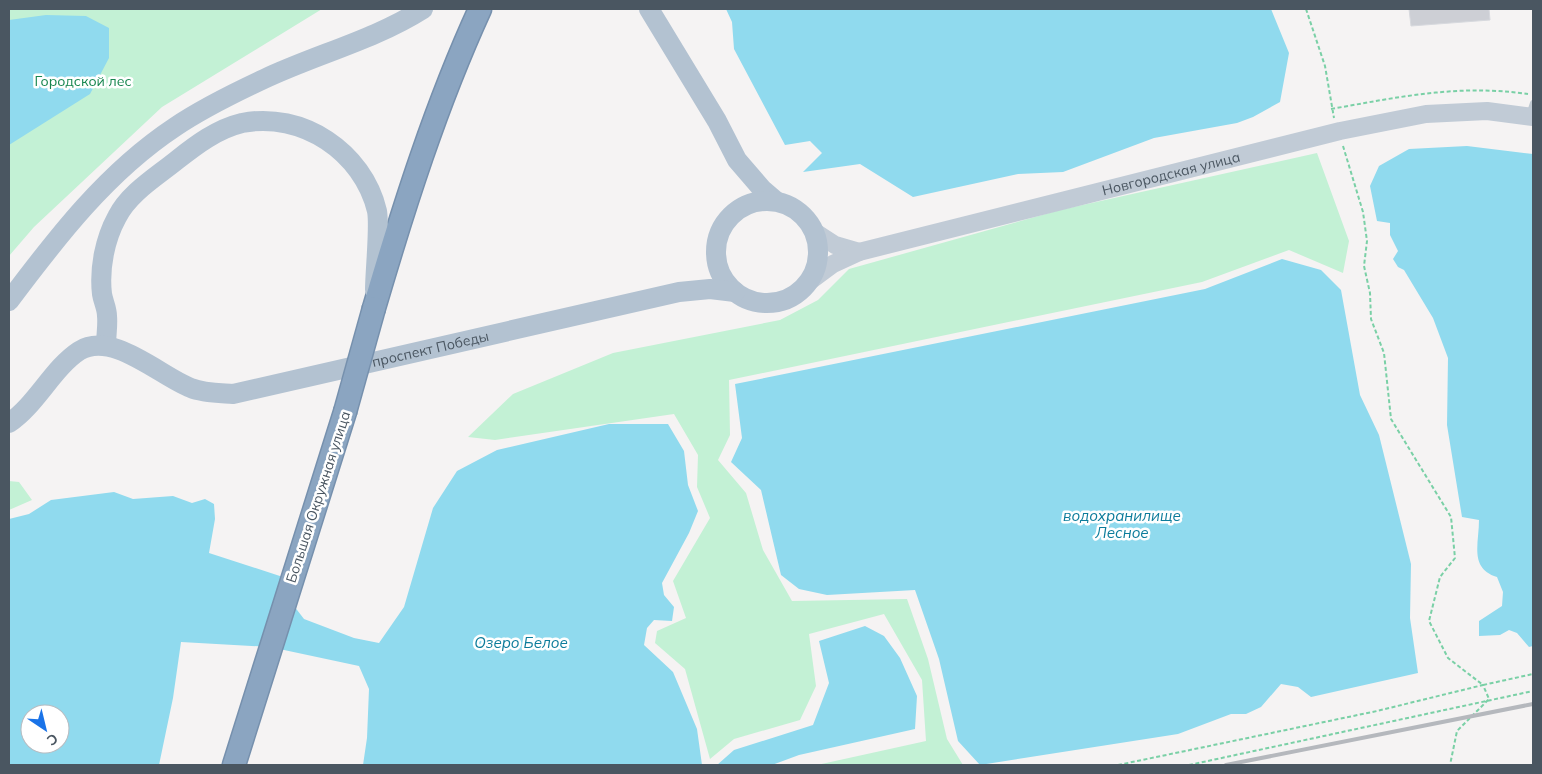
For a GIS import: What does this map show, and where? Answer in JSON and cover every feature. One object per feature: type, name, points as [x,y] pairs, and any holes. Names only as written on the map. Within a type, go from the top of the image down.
[{"type":"highway","name":"Большая Окружная улица","points":[[234,765],[298,556],[345,412],[417,167],[454,68],[480,9]]},
{"type":"main road","points":[[9,301],[77,214],[112,178],[175,126],[212,104],[266,78],[386,30],[423,9]]},
{"type":"main road","points":[[649,9],[709,106],[738,160],[762,189],[776,201],[792,207],[806,217],[815,232],[818,248],[817,265],[810,280],[798,293],[783,300],[766,303],[750,300],[735,292],[724,279],[717,264],[715,247],[720,230],[730,216],[743,206],[759,201],[776,201]]},
{"type":"main road","points":[[9,423],[20,414],[80,350],[93,346],[106,346],[108,316],[102,294],[102,266],[107,241],[117,216],[133,195],[196,145],[220,131],[242,123],[267,121],[295,125],[321,135],[342,151],[367,182],[377,212],[374,308]]},
{"type":"main road","name":"проспект Победы","points":[[106,346],[118,349],[193,389],[233,394],[659,296],[710,289],[735,292]]},
{"type":"street","name":"Новгородская улица","points":[[810,280],[833,264],[859,252],[1340,131],[1426,114],[1487,111],[1532,112]]},
{"type":"street","points":[[815,232],[835,244],[859,252]]},
{"type":"path","points":[[1306,9],[1325,66],[1331,109],[1340,131],[1363,212],[1367,242],[1364,266],[1370,293],[1371,318],[1384,353],[1391,419],[1451,517],[1455,558],[1440,577],[1429,621],[1448,658],[1483,685],[1490,700]]},
{"type":"path","points":[[1331,109],[1432,91],[1475,89],[1533,95]]},
{"type":"path","points":[[1118,765],[1377,711],[1533,674]]},
{"type":"path","points":[[1189,765],[1533,691]]},
{"type":"path","points":[[1450,765],[1457,731],[1490,700]]},
{"type":"green space","name":"Городской лес","points":[[9,9],[322,9],[162,107],[34,227],[9,256]]},
{"type":"green space","points":[[1317,153],[1349,241],[1343,273],[1289,250],[1202,282],[729,380],[730,435],[718,460],[746,493],[763,550],[792,601],[907,599],[928,659],[947,739],[963,765],[817,765],[926,741],[922,680],[884,614],[809,634],[816,686],[800,720],[734,739],[710,759],[685,669],[655,643],[657,631],[686,618],[673,581],[710,518],[697,487],[698,455],[674,414],[495,440],[468,437],[513,394],[613,353],[780,320],[818,300],[849,269],[1060,210]]},
{"type":"green space","points":[[9,481],[19,482],[32,500],[9,510]]},
{"type":"water","points":[[726,9],[1271,9],[1289,53],[1280,102],[1253,117],[1237,123],[1154,138],[1063,172],[1018,174],[913,197],[860,164],[803,172],[822,153],[810,141],[785,145],[734,49],[732,22]]},
{"type":"water","points":[[46,15],[86,16],[109,28],[109,58],[90,94],[9,145],[9,20]]},
{"type":"water","points":[[1467,146],[1533,154],[1533,646],[1529,647],[1517,633],[1509,630],[1500,635],[1479,636],[1479,621],[1502,606],[1503,592],[1497,577],[1482,568],[1479,561],[1477,546],[1479,520],[1462,517],[1447,425],[1448,358],[1433,318],[1404,270],[1398,267],[1393,259],[1398,251],[1390,235],[1390,223],[1377,221],[1370,186],[1379,166],[1409,149]]},
{"type":"water","name":"водохранилище Лесное","points":[[1282,259],[1321,270],[1341,290],[1360,395],[1379,435],[1411,564],[1410,618],[1418,673],[1311,697],[1298,687],[1281,684],[1261,707],[1246,714],[1231,714],[1178,734],[980,765],[958,741],[939,659],[915,590],[827,595],[799,589],[781,575],[761,490],[731,462],[742,438],[735,384],[1205,289]]},
{"type":"water","name":"Озеро Белое","points":[[609,424],[668,424],[684,451],[688,485],[698,511],[689,533],[662,583],[664,595],[674,607],[672,621],[654,620],[647,628],[644,645],[673,672],[697,729],[702,765],[363,765],[367,738],[369,689],[359,666],[270,647],[181,642],[173,698],[159,765],[9,765],[9,519],[29,514],[51,500],[114,492],[133,499],[173,496],[192,503],[205,499],[214,504],[215,519],[209,553],[286,578],[284,593],[304,619],[354,638],[379,643],[404,607],[433,508],[457,471],[497,450]]},
{"type":"water","points":[[865,626],[884,636],[900,658],[917,696],[915,729],[799,755],[772,765],[717,765],[734,750],[813,725],[829,683],[819,641]]},
{"type":"building","points":[[1409,9],[1489,9],[1490,20],[1411,26]]},
{"type":"railway","points":[[1226,765],[1533,704]]}]
